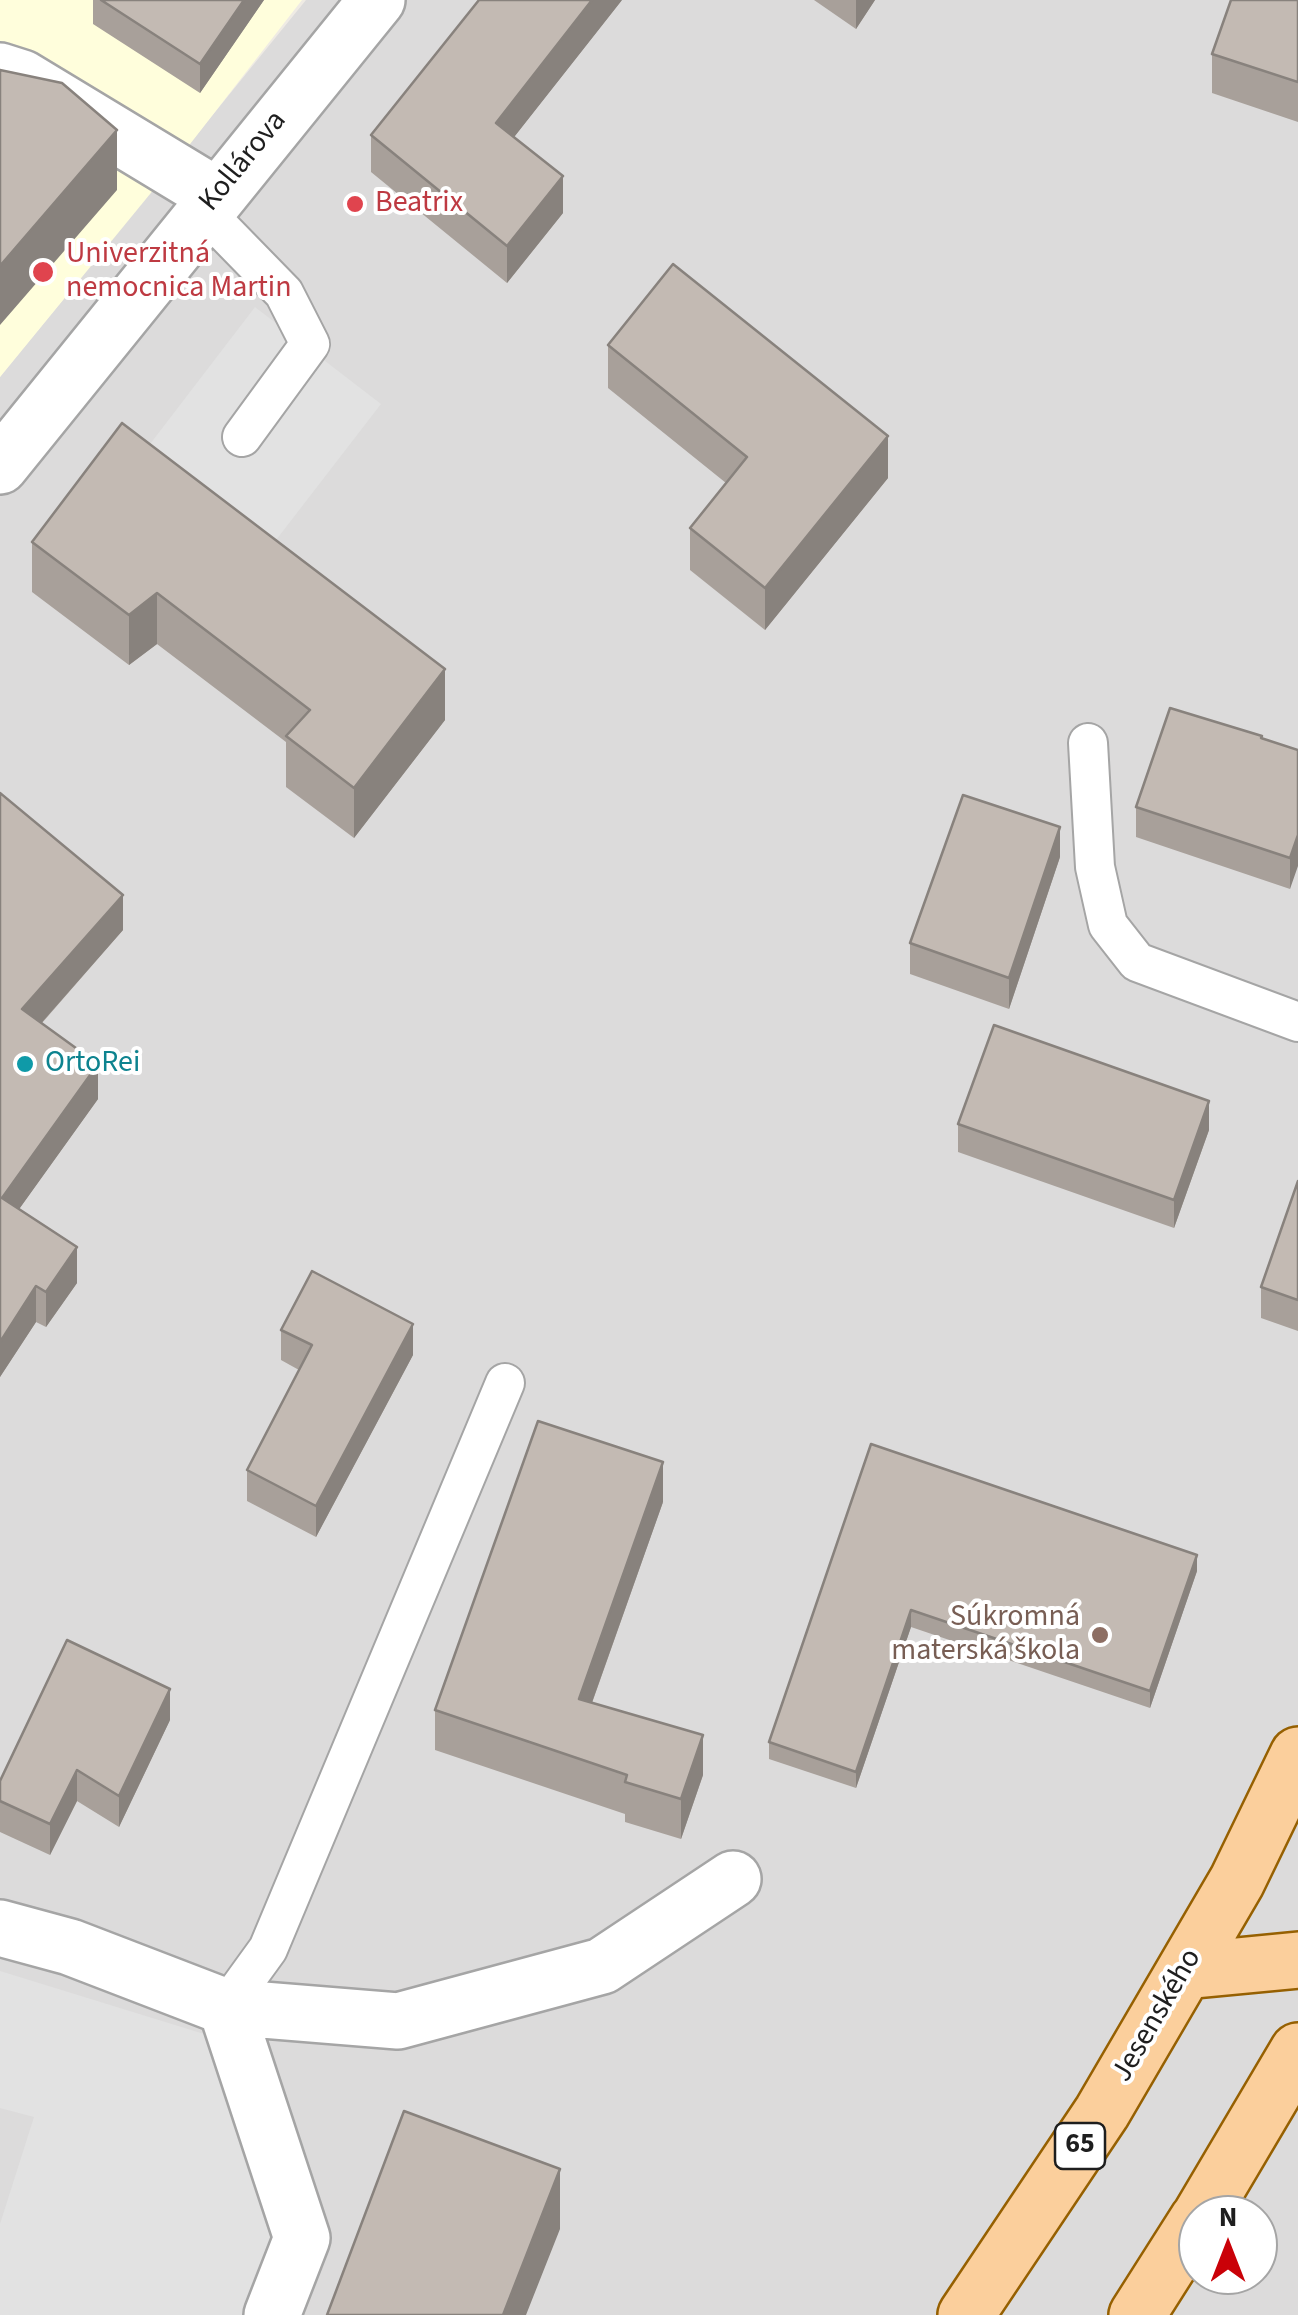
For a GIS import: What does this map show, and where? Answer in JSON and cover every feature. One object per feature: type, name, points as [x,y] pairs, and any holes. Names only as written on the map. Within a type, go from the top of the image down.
[{"type":"main road","name":"Jesenského","points":[[966,2315],[1102,2112],[1294,1782]]},
{"type":"main road","points":[[1185,1970],[1298,1960]]},
{"type":"main road","points":[[1212,2195],[1298,2051]]},
{"type":"main road","points":[[1137,2315],[1178,2250]]},
{"type":"street","name":"Kollárova","points":[[0,466],[377,0]]},
{"type":"street","points":[[0,71],[22,78],[210,203]]},
{"type":"street","points":[[0,1928],[70,1947],[226,2007],[398,2021],[602,1966],[733,1879]]},
{"type":"street","points":[[226,2007],[302,2238],[272,2315]]},
{"type":"lane","points":[[210,203],[284,293],[310,344],[242,437]]},
{"type":"lane","points":[[1088,743],[1094,867],[1108,924],[1137,962],[1298,1022]]},
{"type":"lane","points":[[226,2007],[268,1949],[505,1383]]},
{"type":"shaded area","name":"Univerzitná nemocnica Martin","points":[[0,0],[302,0],[173,166],[0,377]]},
{"type":"shaded area","points":[[306,0],[1298,0],[1298,2315],[0,2315],[0,377]]},
{"type":"shaded area","points":[[255,307],[381,404],[273,544],[147,448]]},
{"type":"shaded area","points":[[0,1971],[230,2042],[296,2247],[267,2315],[0,2315],[0,2224],[34,2117],[0,2108]]},
{"type":"building","points":[[101,0],[244,0],[200,64]]},
{"type":"building","points":[[479,0],[592,0],[496,123],[563,176],[507,246],[371,135]]},
{"type":"building","points":[[1231,0],[1298,0],[1298,82],[1212,54]]},
{"type":"building","points":[[0,70],[62,83],[117,130],[0,266]]},
{"type":"building","points":[[673,264],[888,436],[765,588],[690,528],[747,457],[608,345]]},
{"type":"building","points":[[122,423],[445,669],[354,788],[286,736],[310,710],[157,593],[129,615],[32,542]]},
{"type":"building","points":[[1170,708],[1298,750],[1298,835],[1290,858],[1136,807]]},
{"type":"building","points":[[0,793],[123,895],[22,1009],[98,1064],[2,1198],[77,1247],[46,1292],[36,1286],[0,1342]]},
{"type":"building","points":[[963,795],[1060,827],[1009,978],[910,943]]},
{"type":"building","points":[[994,1025],[1209,1101],[1174,1200],[958,1124]]},
{"type":"building","points":[[1298,1181],[1298,1300],[1261,1287]]},
{"type":"building","points":[[312,1271],[413,1324],[316,1506],[247,1470],[312,1345],[281,1330]]},
{"type":"building","points":[[538,1421],[663,1462],[579,1699],[703,1735],[681,1799],[625,1782],[627,1775],[435,1710]]},
{"type":"building","points":[[871,1444],[1197,1555],[1150,1691],[911,1610],[856,1772],[769,1742]]},
{"type":"building","points":[[67,1640],[170,1689],[119,1796],[77,1770],[50,1824],[0,1801],[0,1781]]},
{"type":"building","points":[[404,2111],[560,2169],[503,2315],[327,2315]]},
{"type":"place","name":"Beatrix","points":[[355,204]]},
{"type":"place","name":"Univerzitná nemocnica Martin","points":[[43,272]]},
{"type":"place","name":"OrtoRei","points":[[25,1064]]},
{"type":"place","name":"Súkromná materská škola","points":[[1100,1635]]}]
